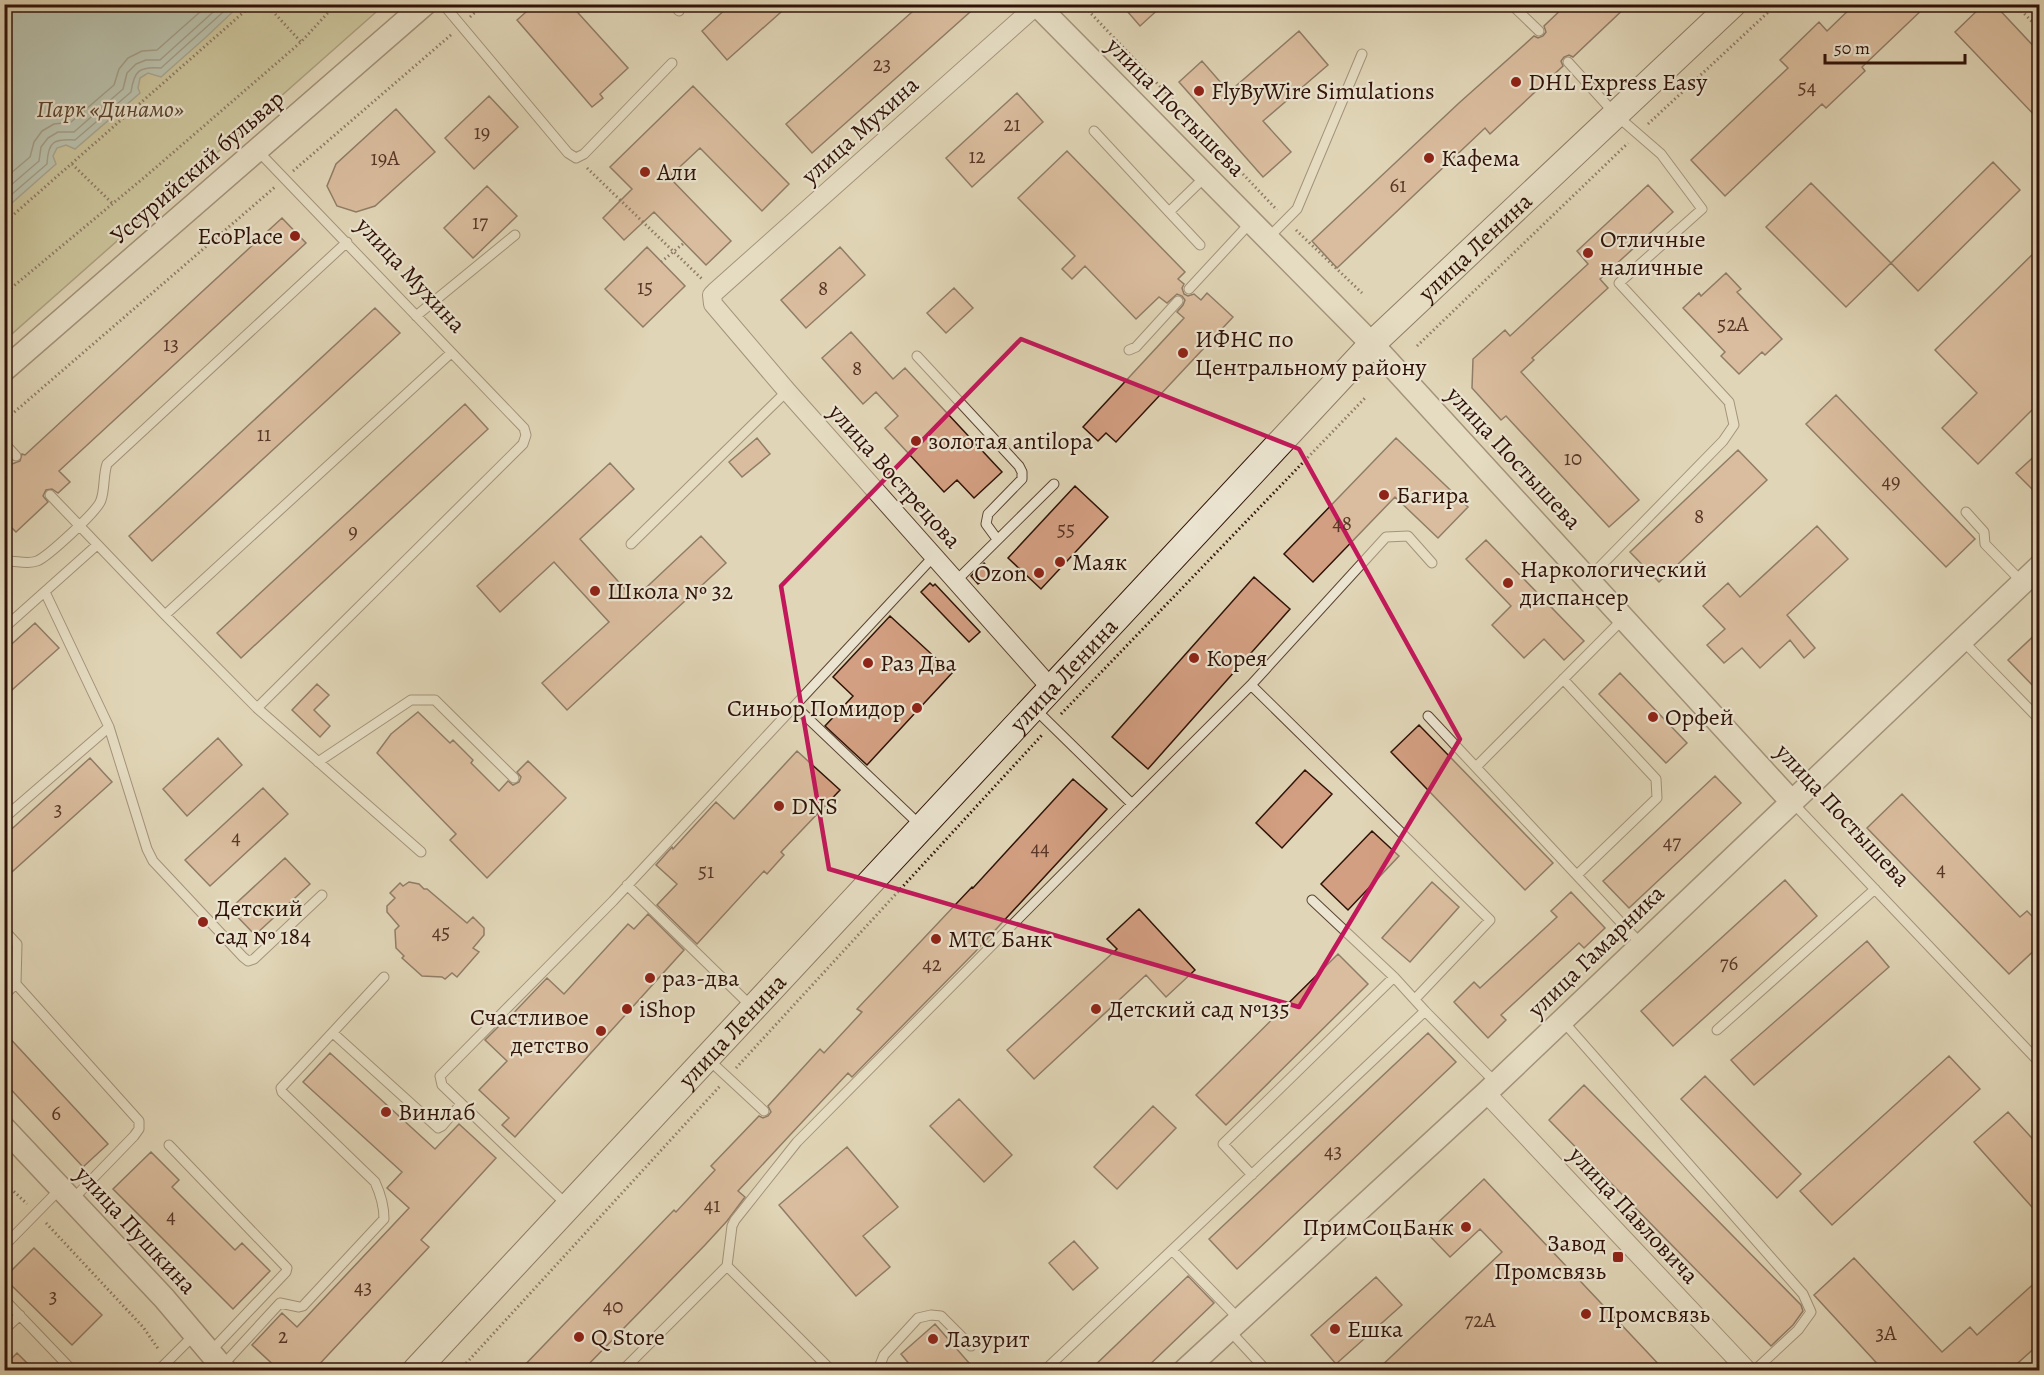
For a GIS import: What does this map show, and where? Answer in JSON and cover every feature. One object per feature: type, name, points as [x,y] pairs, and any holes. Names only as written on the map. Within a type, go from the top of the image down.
[{"type":"main road","name":"улица Ленина","points":[[416,1371],[921,826],[1042,716],[1051,688],[1372,344],[1733,4]]},
{"type":"street","name":"Уссурийский бульвар","points":[[4,370],[425,4]]},
{"type":"street","name":"улица Постышева","points":[[1037,5],[1372,344],[1792,802]]},
{"type":"street","name":"улица Мухина","points":[[715,292],[1037,5]]},
{"type":"street","name":"улица Вострецова","points":[[715,292],[712,295],[713,304],[1051,688]]},
{"type":"street","name":"улица Гамарника","points":[[1185,1371],[1491,1088],[2040,566]]},
{"type":"street","name":"улица Павловича","points":[[1491,1088],[1747,1371]]},
{"type":"street","name":"улица Пушкина","points":[[4,1128],[164,1298],[219,1363]]},
{"type":"lane","points":[[443,4],[568,153],[576,158],[584,154],[672,63]]},
{"type":"lane","points":[[1511,4],[1539,31]]},
{"type":"lane","points":[[1268,238],[1297,209],[1362,54]]},
{"type":"lane","points":[[1568,62],[1616,114],[1661,154],[1702,209],[1619,283],[1729,402],[1734,425],[1723,441],[1588,579]]},
{"type":"lane","points":[[1094,131],[1200,245]]},
{"type":"lane","name":"улица Мухина","points":[[257,150],[524,428],[526,435],[523,444],[257,708]]},
{"type":"lane","points":[[1169,212],[1206,176]]},
{"type":"lane","points":[[1189,289],[1251,222]]},
{"type":"lane","points":[[416,316],[515,235]]},
{"type":"lane","points":[[4,561],[38,561],[79,525],[101,500],[107,464],[347,242]]},
{"type":"lane","points":[[1129,350],[1136,347],[1178,301]]},
{"type":"lane","points":[[165,615],[450,353]]},
{"type":"lane","points":[[917,356],[1019,466],[1022,472],[1022,479],[988,514],[986,524],[997,539]]},
{"type":"lane","points":[[630,544],[787,390]]},
{"type":"lane","points":[[4,442],[16,456]]},
{"type":"lane","points":[[956,580],[1054,484]]},
{"type":"lane","points":[[50,495],[257,708],[421,852]]},
{"type":"lane","points":[[1966,512],[1984,532],[1986,544],[2022,582]]},
{"type":"lane","points":[[622,1371],[727,1266],[732,1226],[735,1220],[793,1139],[1251,685],[1386,537],[1408,536],[1432,562]]},
{"type":"lane","points":[[4,628],[97,545]]},
{"type":"lane","points":[[568,1206],[442,1085],[440,1076],[627,885],[934,556]]},
{"type":"lane","points":[[45,592],[109,727],[153,861],[248,961],[254,959],[322,895]]},
{"type":"lane","points":[[1477,766],[1624,618]]},
{"type":"lane","points":[[1962,640],[2037,713]]},
{"type":"lane","points":[[1563,679],[1656,779],[1657,798],[1577,875]]},
{"type":"lane","points":[[1251,685],[1490,920],[1414,999]]},
{"type":"lane","points":[[318,762],[411,700],[435,700],[514,778]]},
{"type":"lane","points":[[795,706],[921,826]]},
{"type":"lane","points":[[1042,716],[1132,804]]},
{"type":"lane","points":[[1428,716],[1642,944]]},
{"type":"lane","points":[[4,818],[109,727]]},
{"type":"lane","name":"улица Постышева","points":[[1792,802],[2040,1063]]},
{"type":"lane","points":[[627,885],[752,1008]]},
{"type":"lane","points":[[1716,1030],[1875,889]]},
{"type":"lane","points":[[1312,900],[1394,977],[1491,1088]]},
{"type":"lane","points":[[4,930],[17,944],[16,984],[139,1121],[139,1128],[134,1136],[66,1194],[37,1214],[4,1246]]},
{"type":"lane","points":[[219,1363],[280,1303],[303,1306],[384,1219],[381,1194],[375,1182],[281,1090],[384,977]]},
{"type":"lane","points":[[1252,1175],[1223,1144],[1394,977]]},
{"type":"lane","points":[[4,995],[16,984]]},
{"type":"lane","points":[[1046,1371],[1425,1011]]},
{"type":"lane","points":[[1562,1020],[1803,1294],[1811,1312],[1798,1330],[1755,1371]]},
{"type":"lane","points":[[333,1033],[438,1128],[461,1104]]},
{"type":"lane","points":[[707,1058],[764,1111]]},
{"type":"lane","points":[[169,1145],[287,1268],[219,1363]]},
{"type":"lane","points":[[1172,1250],[1234,1324],[1266,1371]]},
{"type":"lane","points":[[727,1266],[831,1371]]},
{"type":"lane","points":[[4,1299],[72,1371]]},
{"type":"lane","points":[[4,1330],[20,1315]]},
{"type":"lane","points":[[878,1371],[884,1355],[918,1318],[931,1315],[941,1316],[970,1346]]},
{"type":"lane","points":[[159,1371],[195,1334]]},
{"type":"path","points":[[4,223],[253,4]]},
{"type":"path","points":[[266,4],[302,42]]},
{"type":"path","points":[[4,294],[302,42],[336,4]]},
{"type":"path","points":[[4,421],[484,4]]},
{"type":"path","points":[[1082,4],[1286,220],[1362,293]]},
{"type":"path","points":[[1417,346],[1638,134],[1778,4]]},
{"type":"path","points":[[2015,4],[2040,30]]},
{"type":"path","points":[[576,158],[715,292]]},
{"type":"path","points":[[72,164],[113,204]]},
{"type":"path","points":[[662,262],[684,243]]},
{"type":"path","points":[[460,1371],[728,1078],[1042,716],[1365,398]]},
{"type":"path","points":[[4,1182],[143,1327],[167,1362]]},
{"type":"highlighted area","points":[[1021,339],[1299,449],[1460,739],[1299,1007],[829,869],[781,586]]},
{"type":"green space","name":"Парк «Динамо»","points":[[5,5],[384,5],[5,340]]},
{"type":"water","points":[[5,4],[240,5],[161,77],[148,73],[140,78],[138,88],[140,93],[75,149],[66,145],[57,148],[53,156],[56,164],[5,209]]},
{"type":"building","points":[[535,4],[570,4],[628,68],[600,94],[603,98],[592,107],[517,20]]},
{"type":"building","points":[[731,4],[790,4],[727,60],[702,31]]},
{"type":"building","points":[[921,4],[979,4],[812,153],[786,124]]},
{"type":"building","points":[[1121,4],[1164,4],[1140,26]]},
{"type":"building","points":[[1567,4],[1629,4],[1573,57],[1569,55],[1564,57],[1561,61],[1563,66],[1490,134],[1485,128],[1337,268],[1312,241],[1534,36],[1538,38],[1543,36],[1546,32],[1544,26]]},
{"type":"building","points":[[1855,4],[1928,4],[1862,67],[1865,71],[1826,108],[1822,104],[1725,196],[1691,160],[1788,68],[1780,60],[1819,22],[1827,31]]},
{"type":"building","points":[[1984,4],[1994,4],[2040,53],[2040,121],[1955,32]]},
{"type":"building","points":[[1299,31],[1328,65],[1263,121],[1291,152],[1263,177],[1179,82],[1202,61],[1229,92]]},
{"type":"building","name":"Али","points":[[693,86],[789,184],[762,211],[700,148],[669,177],[731,241],[706,265],[654,212],[624,240],[603,218],[632,189],[610,167]]},
{"type":"building","points":[[1017,93],[1043,122],[972,187],[946,158]]},
{"type":"building","points":[[489,96],[518,127],[474,169],[445,138]]},
{"type":"building","points":[[396,109],[435,152],[375,206],[356,212],[337,206],[327,186],[336,164]]},
{"type":"building","points":[[1067,151],[1185,272],[1178,279],[1184,284],[1182,288],[1184,294],[1188,296],[1194,294],[1201,300],[1207,293],[1233,317],[1116,442],[1106,433],[1098,441],[1083,427],[1184,318],[1177,312],[1185,300],[1177,294],[1167,303],[1159,297],[1136,319],[1085,266],[1072,279],[1062,269],[1075,256],[1018,198]]},
{"type":"building","points":[[1993,162],[2020,190],[1918,291],[1891,263]]},
{"type":"building","points":[[1811,183],[1891,263],[1846,307],[1766,227]]},
{"type":"building","points":[[1648,185],[1673,212],[1600,279],[1608,288],[1532,358],[1534,360],[1521,372],[1639,500],[1609,527],[1506,416],[1501,420],[1472,388],[1473,359],[1505,330],[1510,336],[1588,264],[1577,251]]},
{"type":"building","points":[[487,186],[517,216],[473,258],[444,228]]},
{"type":"building","points":[[282,218],[306,243],[59,471],[70,482],[58,493],[52,489],[46,490],[43,496],[48,502],[16,532],[12,528],[4,534],[4,467],[20,461],[22,454],[25,455]]},
{"type":"building","points":[[647,247],[685,286],[643,327],[605,289]]},
{"type":"building","points":[[840,247],[865,275],[806,328],[781,300]]},
{"type":"building","points":[[2040,247],[2040,402],[1978,464],[1942,428],[1977,393],[1935,350]]},
{"type":"building","points":[[1726,273],[1741,289],[1737,292],[1782,339],[1765,355],[1762,352],[1739,374],[1721,356],[1725,352],[1683,308],[1699,293],[1701,296]]},
{"type":"building","points":[[954,288],[973,308],[946,333],[927,313]]},
{"type":"building","points":[[375,308],[400,333],[152,561],[129,536]]},
{"type":"building","points":[[851,332],[893,379],[905,368],[1002,472],[974,498],[957,480],[944,492],[885,428],[898,416],[876,392],[863,404],[822,358]]},
{"type":"building","points":[[1836,395],[1975,539],[1946,567],[1806,424]]},
{"type":"building","points":[[465,404],[488,429],[241,658],[217,633]]},
{"type":"building","points":[[757,438],[770,454],[742,477],[729,462]]},
{"type":"building","points":[[1396,438],[1468,507],[1438,538],[1395,497],[1313,582],[1284,554]]},
{"type":"building","points":[[1738,450],[1767,480],[1659,582],[1630,552]]},
{"type":"building","points":[[2040,451],[2040,497],[2016,473]]},
{"type":"building","points":[[610,463],[634,489],[580,539],[634,599],[701,536],[726,563],[567,710],[542,683],[609,622],[554,562],[500,612],[477,586]]},
{"type":"building","points":[[1075,486],[1108,517],[1041,589],[1008,558]]},
{"type":"building","points":[[1817,526],[1848,559],[1787,615],[1815,648],[1804,658],[1790,640],[1760,668],[1742,648],[1724,663],[1707,645],[1725,629],[1703,606],[1728,583],[1740,597]]},
{"type":"building","name":"Наркологический диспансер","points":[[1486,540],[1584,641],[1564,660],[1544,639],[1524,658],[1492,625],[1511,606],[1466,559]]},
{"type":"building","points":[[984,563],[992,573],[978,584],[971,576]]},
{"type":"building","points":[[1254,577],[1290,609],[1148,769],[1112,737]]},
{"type":"building","points":[[930,583],[933,586],[935,584],[980,632],[969,642],[921,592]]},
{"type":"building","points":[[890,616],[952,673],[867,765],[825,726],[853,696],[833,677]]},
{"type":"building","points":[[35,623],[59,648],[4,697],[4,651]]},
{"type":"building","points":[[2040,630],[2040,693],[2008,660]]},
{"type":"building","points":[[1620,673],[1687,743],[1666,763],[1599,694]]},
{"type":"building","points":[[317,684],[329,695],[314,710],[330,726],[320,737],[292,710]]},
{"type":"building","points":[[418,712],[450,743],[453,740],[473,760],[471,763],[499,791],[508,781],[513,785],[519,782],[521,777],[517,772],[528,761],[566,798],[487,878],[450,840],[456,834],[377,753],[391,734]]},
{"type":"building","points":[[1419,725],[1553,863],[1525,890],[1391,752]]},
{"type":"building","points":[[218,738],[242,765],[187,816],[163,789]]},
{"type":"building","points":[[797,751],[840,790],[781,852],[784,855],[767,874],[764,871],[697,944],[657,905],[677,884],[656,865],[716,802],[734,819]]},
{"type":"building","points":[[90,758],[112,782],[4,879],[4,836]]},
{"type":"building","points":[[1305,770],[1332,794],[1282,848],[1256,823]]},
{"type":"building","points":[[1715,776],[1741,803],[1629,908],[1603,881]]},
{"type":"building","points":[[1073,779],[1107,809],[975,952],[852,1077],[848,1073],[738,1191],[745,1197],[705,1245],[582,1371],[519,1371],[674,1210],[676,1212],[715,1170],[711,1166],[759,1116],[763,1118],[768,1116],[771,1112],[768,1106],[820,1049],[824,1053],[862,1012],[857,1009]]},
{"type":"building","points":[[263,788],[288,814],[210,886],[185,860]]},
{"type":"building","points":[[1902,794],[2020,917],[2027,911],[2040,924],[2040,945],[2009,974],[1867,828]]},
{"type":"building","points":[[1372,831],[1399,856],[1348,910],[1321,884]]},
{"type":"building","points":[[285,858],[310,884],[255,935],[230,909]]},
{"type":"building","points":[[1785,880],[1817,916],[1673,1046],[1641,1011]]},
{"type":"building","points":[[409,882],[427,889],[467,923],[473,917],[484,928],[484,935],[473,948],[479,952],[457,977],[452,973],[445,979],[422,976],[402,958],[404,956],[396,948],[395,930],[399,926],[387,912],[387,906],[395,898],[390,893],[400,883],[403,886]]},
{"type":"building","points":[[1432,882],[1459,907],[1410,962],[1382,938]]},
{"type":"building","points":[[1571,892],[1605,928],[1584,948],[1579,943],[1501,1015],[1506,1020],[1488,1038],[1454,1002],[1474,982],[1480,988],[1557,917],[1551,911]]},
{"type":"building","points":[[1139,909],[1195,970],[1166,997],[1146,975],[1034,1079],[1007,1050],[1117,949],[1107,939]]},
{"type":"building","points":[[648,914],[684,950],[515,1137],[502,1125],[509,1118],[479,1090],[507,1061],[485,1040],[547,978],[564,994],[628,924],[634,929]]},
{"type":"building","points":[[1867,941],[1889,967],[1754,1085],[1731,1060]]},
{"type":"building","points":[[1338,954],[1368,984],[1226,1125],[1196,1095]]},
{"type":"building","points":[[4,1032],[108,1144],[83,1167],[4,1082]]},
{"type":"building","points":[[1428,1033],[1456,1062],[1237,1269],[1209,1239]]},
{"type":"building","points":[[330,1053],[435,1149],[459,1124],[496,1158],[421,1240],[429,1247],[313,1371],[280,1371],[252,1345],[282,1313],[297,1327],[409,1208],[387,1188],[402,1172],[303,1082]]},
{"type":"building","points":[[1949,1056],[1980,1089],[1832,1225],[1800,1191]]},
{"type":"building","points":[[1705,1076],[1801,1174],[1777,1198],[1681,1099]]},
{"type":"building","points":[[1584,1085],[1801,1305],[1803,1311],[1793,1325],[1771,1346],[1549,1120]]},
{"type":"building","points":[[959,1099],[1012,1155],[984,1182],[930,1126]]},
{"type":"building","points":[[1153,1106],[1176,1128],[1117,1189],[1094,1167]]},
{"type":"building","points":[[2008,1112],[2040,1147],[2040,1216],[1974,1142]]},
{"type":"building","points":[[847,1147],[898,1207],[863,1236],[890,1267],[856,1296],[779,1205]]},
{"type":"building","points":[[151,1152],[179,1180],[172,1187],[235,1250],[242,1243],[270,1271],[233,1309],[113,1189]]},
{"type":"building","points":[[1484,1179],[1665,1371],[1376,1371],[1502,1252],[1480,1229],[1450,1257],[1427,1233]]},
{"type":"building","points":[[1074,1241],[1098,1268],[1073,1290],[1049,1263]]},
{"type":"building","points":[[34,1248],[102,1315],[72,1345],[4,1278]]},
{"type":"building","points":[[1854,1258],[1942,1352],[1970,1327],[1977,1335],[2040,1278],[2040,1343],[2009,1371],[1884,1371],[1814,1295]]},
{"type":"building","points":[[1188,1276],[1214,1303],[1143,1371],[1089,1371]]},
{"type":"building","points":[[1376,1277],[1402,1305],[1336,1364],[1311,1335]]},
{"type":"building","name":"Лазурит","points":[[935,1324],[976,1371],[915,1371],[901,1354]]},
{"type":"building","points":[[17,1353],[35,1371],[4,1371],[4,1366]]},
{"type":"place","name":"DHL Express Easy","points":[[1516,82]]},
{"type":"place","name":"FlyByWire Simulations","points":[[1199,91]]},
{"type":"place","name":"Кафема","points":[[1429,158]]},
{"type":"place","name":"Али","points":[[645,172]]},
{"type":"place","name":"EcoPlace","points":[[295,236]]},
{"type":"place","name":"Отличные наличные","points":[[1588,253]]},
{"type":"place","name":"ИФНС по Центральному району","points":[[1183,353]]},
{"type":"place","name":"золотая antilopa","points":[[916,441]]},
{"type":"place","name":"Багира","points":[[1384,495]]},
{"type":"place","name":"Маяк","points":[[1060,562]]},
{"type":"place","name":"Ozon","points":[[1039,573]]},
{"type":"place","name":"Наркологический диспансер","points":[[1508,583]]},
{"type":"place","name":"Школа № 32","points":[[595,591]]},
{"type":"place","name":"Корея","points":[[1194,658]]},
{"type":"place","name":"Раз Два","points":[[868,663]]},
{"type":"place","name":"Синьор Помидор","points":[[917,708]]},
{"type":"place","name":"Орфей","points":[[1653,717]]},
{"type":"place","name":"DNS","points":[[779,806]]},
{"type":"place","name":"Детский сад № 184","points":[[203,922]]},
{"type":"place","name":"МТС Банк","points":[[936,939]]},
{"type":"place","name":"раз-два","points":[[650,978]]},
{"type":"place","name":"iShop","points":[[627,1009]]},
{"type":"place","name":"Детский сад №135","points":[[1096,1009]]},
{"type":"place","name":"Счастливое детство","points":[[601,1031]]},
{"type":"place","name":"Винлаб","points":[[386,1112]]},
{"type":"place","name":"ПримСоцБанк","points":[[1466,1227]]},
{"type":"place","name":"Завод Промсвязь","points":[[1618,1257]]},
{"type":"place","name":"Промсвязь","points":[[1586,1314]]},
{"type":"place","name":"Ешка","points":[[1335,1329]]},
{"type":"place","name":"Q Store","points":[[579,1337]]},
{"type":"place","name":"Лазурит","points":[[933,1339]]}]
